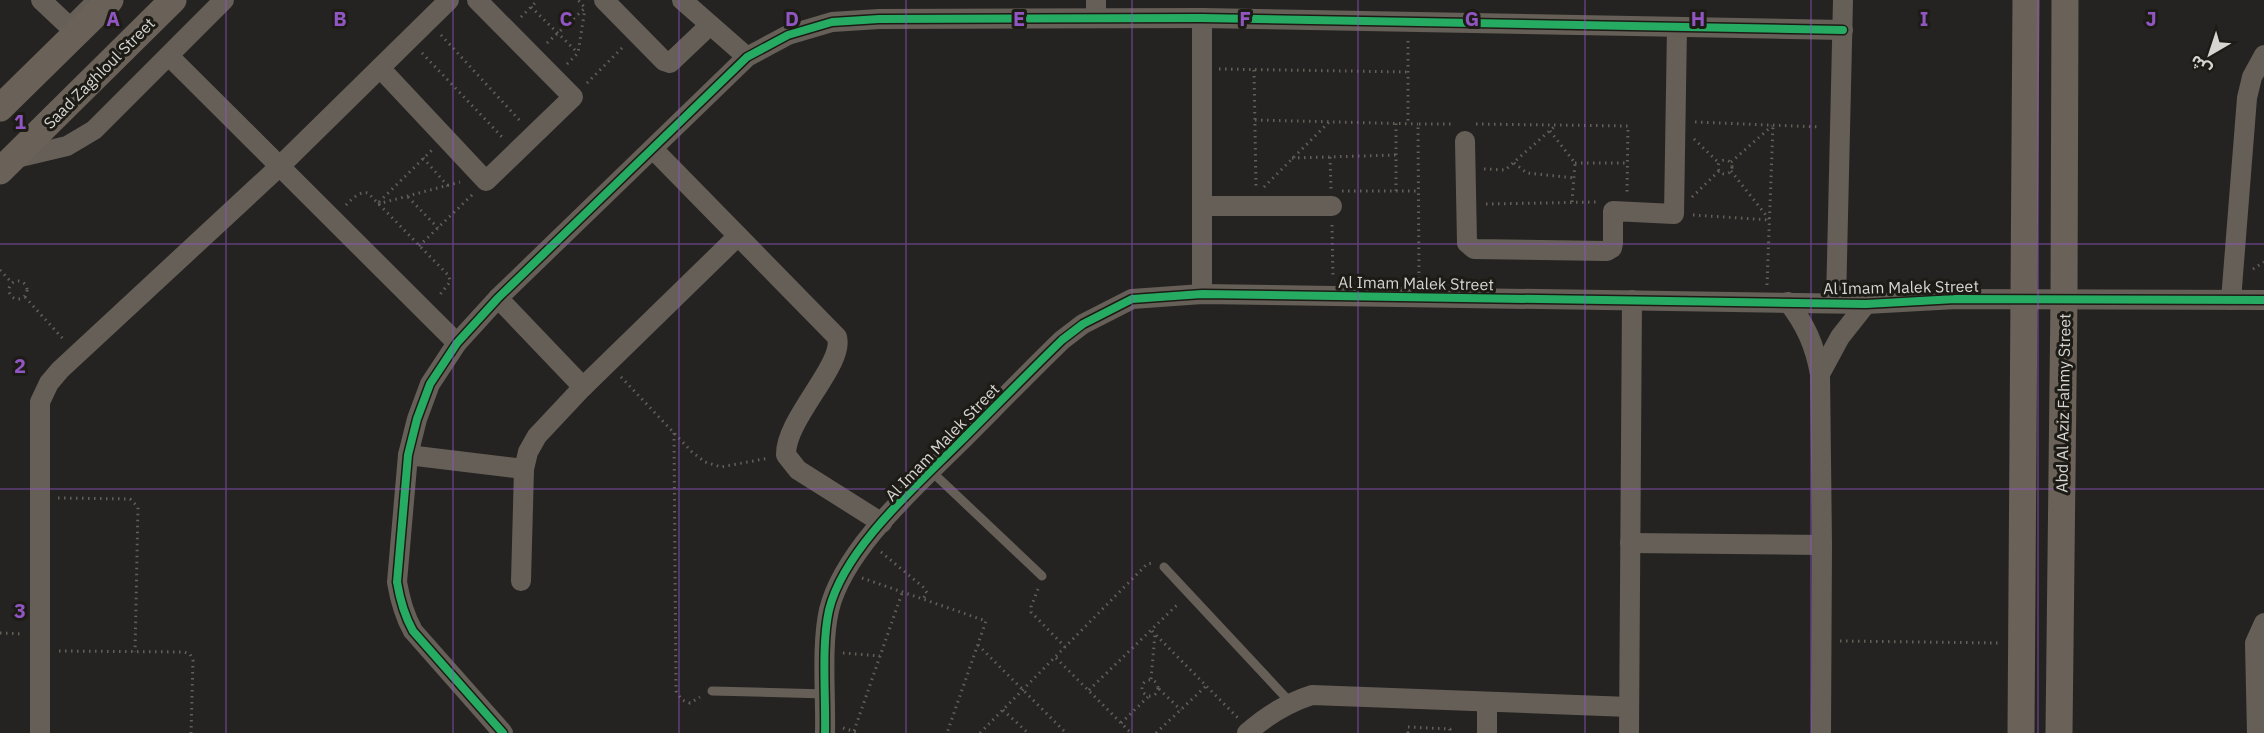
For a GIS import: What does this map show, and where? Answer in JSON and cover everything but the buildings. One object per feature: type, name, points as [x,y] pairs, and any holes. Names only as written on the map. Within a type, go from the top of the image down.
[{"type":"street","points":[[41,0],[71,29]]},
{"type":"street","points":[[3,101],[71,29],[110,0]]},
{"type":"street","name":"Saad Zaghloul Street","points":[[6,165],[173,0]]},
{"type":"street","points":[[6,165],[67,146],[81,139],[100,124],[224,0]]},
{"type":"street","points":[[40,733],[40,402],[49,383],[77,354],[280,166],[449,0]]},
{"type":"street","points":[[380,68],[484,179],[516,152],[573,97],[477,0]]},
{"type":"street","points":[[604,0],[664,61],[669,63],[675,60],[710,25]]},
{"type":"street","points":[[682,0],[747,57]]},
{"type":"street","points":[[1836,303],[1843,0]]},
{"type":"street","points":[[2021,733],[2026,0]]},
{"type":"street","name":"Abd Al Aziz Fahmy Street","points":[[2058,733],[2064,299],[2065,0]]},
{"type":"street","points":[[501,732],[413,631],[405,616],[397,582],[408,455],[430,384],[457,344],[498,298],[747,57],[788,35],[832,22],[1096,9],[1202,18],[1843,30]]},
{"type":"street","points":[[1202,18],[1202,294]]},
{"type":"street","points":[[1469,130],[1466,168],[1467,243],[1474,249],[1607,251],[1612,248],[1620,212],[1674,214],[1677,27]]},
{"type":"street","points":[[2231,300],[2247,98],[2252,77],[2264,55]]},
{"type":"street","points":[[169,56],[457,344]]},
{"type":"street","points":[[653,149],[837,337],[839,343],[831,364],[789,435],[786,455],[798,470],[882,523]]},
{"type":"street","points":[[1202,206],[1256,200],[1332,198]]},
{"type":"street","points":[[521,581],[524,469],[528,452],[537,436],[583,387],[738,236]]},
{"type":"street","name":"Al Imam Malek Street","points":[[825,733],[829,610],[844,572],[882,523],[1042,359],[1083,324],[1132,299],[1202,294],[1866,304],[1956,299],[2264,300]]},
{"type":"street","points":[[498,298],[583,387]]},
{"type":"street","points":[[1629,733],[1632,300]]},
{"type":"street","points":[[1788,302],[1801,318],[1810,336],[1817,355],[1820,374],[1821,733]]},
{"type":"street","points":[[1820,374],[1840,337],[1866,304]]},
{"type":"street","points":[[408,455],[524,469]]},
{"type":"street","points":[[1630,543],[1822,545]]},
{"type":"street","points":[[2258,733],[2255,643],[2264,623]]},
{"type":"street","points":[[1249,732],[1290,702],[1324,695],[1629,706]]},
{"type":"street","points":[[1487,702],[1487,733]]},
{"type":"lane","points":[[71,29],[90,0]]},
{"type":"lane","points":[[931,471],[1042,576]]},
{"type":"lane","points":[[1164,567],[1290,702]]},
{"type":"lane","points":[[712,691],[826,694]]},
{"type":"path","points":[[508,31],[538,0]]},
{"type":"path","points":[[554,78],[578,53],[585,8],[579,0]]},
{"type":"path","points":[[531,7],[578,53]]},
{"type":"path","points":[[533,57],[585,8]]},
{"type":"path","points":[[428,20],[534,135]]},
{"type":"path","points":[[1408,23],[1408,123]]},
{"type":"path","points":[[573,97],[637,33]]},
{"type":"path","points":[[409,39],[516,152]]},
{"type":"path","points":[[1202,69],[1408,72]]},
{"type":"path","points":[[1254,70],[1256,200]]},
{"type":"path","points":[[1255,120],[1408,123],[1469,130],[1555,125],[1628,126],[1628,163],[1620,212],[1600,202],[1466,204]]},
{"type":"path","points":[[1256,200],[1292,158],[1329,122]]},
{"type":"path","points":[[1675,122],[1841,128]]},
{"type":"path","points":[[1674,214],[1719,171],[1719,163],[1675,122]]},
{"type":"path","points":[[1396,123],[1396,191]]},
{"type":"path","points":[[1418,124],[1420,297]]},
{"type":"path","points":[[1466,168],[1505,170],[1555,125]]},
{"type":"path","points":[[1770,220],[1731,171],[1731,162],[1773,125]]},
{"type":"path","points":[[1767,302],[1773,125]]},
{"type":"path","points":[[1550,131],[1575,163],[1572,202]]},
{"type":"path","points":[[378,204],[445,137]]},
{"type":"path","points":[[1292,158],[1396,155]]},
{"type":"path","points":[[423,158],[448,186]]},
{"type":"path","points":[[1719,163],[1727,159],[1731,162]]},
{"type":"path","points":[[1514,163],[1527,173],[1575,178]]},
{"type":"path","points":[[1575,163],[1628,163]]},
{"type":"path","points":[[1719,171],[1723,174],[1731,171]]},
{"type":"path","points":[[378,204],[484,179]]},
{"type":"path","points":[[419,246],[484,179]]},
{"type":"path","points":[[1332,198],[1396,191],[1419,191]]},
{"type":"path","points":[[331,218],[357,194],[368,193],[449,276],[450,282],[425,312]]},
{"type":"path","points":[[407,196],[438,228]]},
{"type":"path","points":[[1674,214],[1770,220]]},
{"type":"path","points":[[0,270],[12,283]]},
{"type":"path","points":[[12,283],[16,281],[25,284],[27,293],[25,297]]},
{"type":"path","points":[[12,283],[9,292],[11,297],[20,299],[25,297]]},
{"type":"path","points":[[25,297],[77,354]]},
{"type":"path","points":[[608,363],[674,433],[705,462],[721,467],[786,455]]},
{"type":"path","points":[[674,433],[676,691],[682,700],[690,703],[712,691]]},
{"type":"path","points":[[40,498],[130,499],[135,501],[138,507],[135,652]]},
{"type":"path","points":[[867,540],[923,587],[927,593],[922,599]]},
{"type":"path","points":[[980,733],[1147,564],[1155,562],[1164,567]]},
{"type":"path","points":[[844,572],[986,621],[947,733]]},
{"type":"path","points":[[1042,576],[1031,612],[1065,647]]},
{"type":"path","points":[[854,731],[902,592]]},
{"type":"path","points":[[1089,690],[1189,594]]},
{"type":"path","points":[[1152,631],[1249,732]]},
{"type":"path","points":[[1151,679],[1155,634]]},
{"type":"path","points":[[1821,640],[2021,643]]},
{"type":"path","points":[[978,645],[1066,733]]},
{"type":"path","points":[[40,651],[184,652],[190,654],[192,660],[191,733]]},
{"type":"path","points":[[826,651],[880,656]]},
{"type":"path","points":[[1056,657],[1131,733]]},
{"type":"path","points":[[1151,679],[1180,710]]},
{"type":"path","points":[[1149,696],[1145,695],[1142,687],[1143,683],[1151,679]]},
{"type":"path","points":[[1156,733],[1206,686]]},
{"type":"path","points":[[1121,723],[1159,688]]},
{"type":"path","points":[[1003,710],[1028,733]]},
{"type":"path","points":[[1408,733],[1408,727],[1450,729],[1450,733]]},
{"type":"cycle path","points":[[503,733],[413,631],[405,613],[397,582],[408,455],[417,419],[430,384],[457,343],[498,298],[747,57],[788,35],[832,22],[879,19],[1202,18],[1843,30]]},
{"type":"cycle path","points":[[825,733],[824,655],[827,624],[837,587],[849,564],[902,499],[1062,340],[1083,324],[1132,299],[1202,294],[1866,304],[1956,299],[2264,300]]}]
